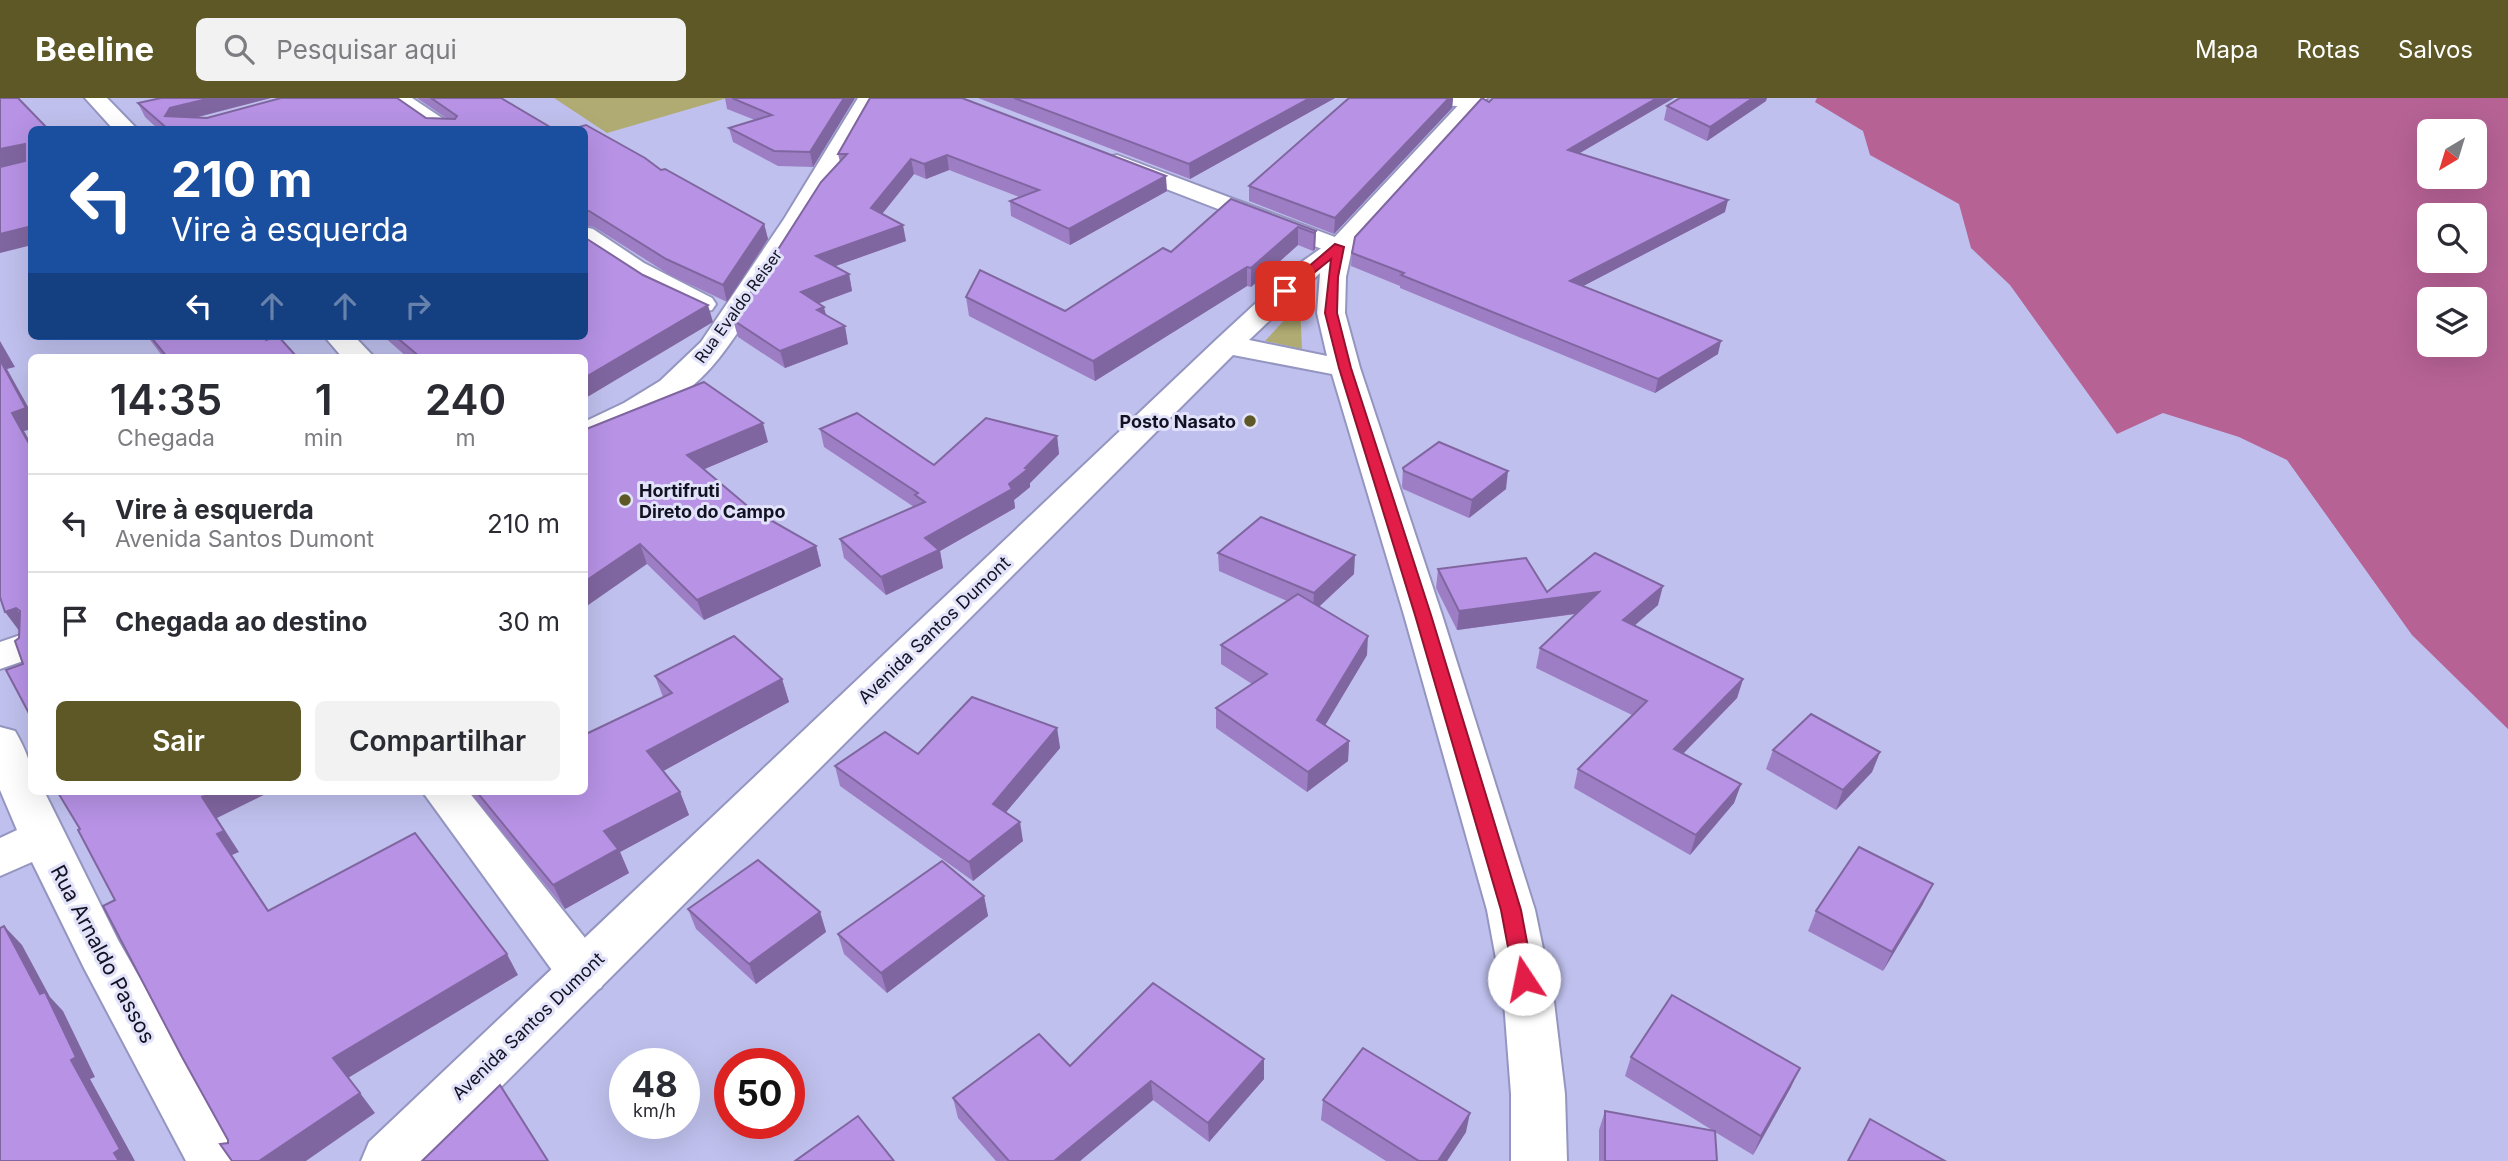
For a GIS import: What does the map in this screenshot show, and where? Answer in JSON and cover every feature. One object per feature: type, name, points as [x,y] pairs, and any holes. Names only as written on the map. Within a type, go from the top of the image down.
[{"type":"main road","points":[[96,98],[123,126]]},
{"type":"main road","points":[[397,98],[442,126]]},
{"type":"main road","name":"Rua Evaldo Reiser","points":[[588,431],[630,412],[684,377],[733,318],[795,225],[868,98]]},
{"type":"main road","points":[[1420,98],[1476,99]]},
{"type":"main road","name":"Avenida Santos Dumont","points":[[388,1161],[1227,345],[1305,272],[1339,247],[1476,99]]},
{"type":"main road","points":[[1094,153],[1339,247],[1333,277],[1331,313],[1345,368],[1423,615],[1511,910],[1529,1002],[1538,1094],[1539,1161]]},
{"type":"main road","points":[[588,237],[659,283],[733,318]]},
{"type":"main road","points":[[342,340],[356,354]]},
{"type":"main road","points":[[1227,345],[1345,368]]},
{"type":"main road","points":[[0,656],[28,646]]},
{"type":"main road","name":"Rua Arnaldo Passos","points":[[0,742],[21,847],[101,954],[216,1161]]},
{"type":"main road","points":[[447,795],[583,973]]},
{"type":"shaded area","points":[[554,98],[727,98],[607,133]]},
{"type":"shaded area","points":[[1817,98],[2508,98],[2508,729],[2412,635],[2287,460],[2239,437],[2163,413],[2117,434],[2010,285],[1971,248],[1959,204],[1870,155],[1863,131],[1815,102]]},
{"type":"shaded area","points":[[1300,303],[1302,349],[1265,341]]},
{"type":"building","points":[[0,98],[18,98],[45,126],[28,126],[28,227],[0,234],[0,167],[25,161],[25,144],[0,149]]},
{"type":"building","points":[[161,98],[211,98],[170,108],[165,116],[207,118],[281,98],[397,98],[426,118],[455,119],[457,116],[431,98],[501,98],[548,126],[164,126],[138,103]]},
{"type":"building","points":[[732,98],[844,98],[810,152],[774,151],[729,128],[772,115]]},
{"type":"building","points":[[870,98],[962,98],[1166,176],[1069,229],[1010,201],[1039,190],[947,155],[924,164],[911,159],[871,208],[903,225],[816,256],[849,274],[801,292],[824,307],[817,310],[845,326],[780,351],[733,320],[821,182],[847,154],[838,154]]},
{"type":"building","points":[[1014,98],[1310,98],[1189,164]]},
{"type":"building","points":[[1349,98],[1449,98],[1335,218],[1249,186]]},
{"type":"building","points":[[1482,98],[1489,102],[1493,98],[1657,98],[1568,150],[1728,200],[1570,281],[1721,341],[1658,379],[1352,253],[1355,237]]},
{"type":"building","points":[[1680,98],[1753,98],[1710,127],[1667,106]]},
{"type":"building","points":[[588,126],[661,170],[665,169],[764,224],[723,285],[666,259],[589,211]]},
{"type":"building","points":[[1231,199],[1316,231],[1314,233],[1298,227],[1251,268],[1247,267],[1093,361],[966,297],[980,270],[1065,311],[1163,248],[1171,252]]},
{"type":"building","points":[[588,240],[643,275],[708,305],[588,376],[588,354],[416,354],[400,340],[588,340]]},
{"type":"building","points":[[153,340],[282,340],[294,354],[165,354]]},
{"type":"building","points":[[0,360],[26,408],[12,413],[28,442],[28,711],[6,670],[23,664],[15,641],[19,638],[20,611],[16,608],[5,612],[0,597]]},
{"type":"building","points":[[704,382],[763,423],[687,455],[751,509],[816,546],[697,600],[640,544],[588,579],[588,428]]},
{"type":"building","points":[[857,413],[934,465],[986,418],[1057,436],[1025,468],[1028,469],[1009,484],[1012,489],[925,538],[939,550],[881,577],[840,539],[925,502],[915,495],[918,493],[820,429]]},
{"type":"building","points":[[1439,442],[1508,471],[1472,500],[1404,471],[1403,468]]},
{"type":"building","points":[[1261,517],[1355,555],[1314,593],[1218,553]]},
{"type":"building","points":[[1595,553],[1663,586],[1623,620],[1743,679],[1674,749],[1741,784],[1696,835],[1578,769],[1647,701],[1540,648],[1599,592],[1459,611],[1438,569],[1526,558],[1547,592]]},
{"type":"building","points":[[1298,594],[1368,636],[1317,720],[1349,741],[1308,772],[1216,708],[1267,674],[1221,645]]},
{"type":"building","points":[[734,636],[782,679],[647,751],[680,792],[604,831],[618,849],[553,885],[479,795],[588,795],[588,733],[672,693],[655,676]]},
{"type":"building","points":[[972,697],[1057,728],[993,804],[1020,822],[969,862],[835,766],[885,732],[918,754]]},
{"type":"building","points":[[1811,714],[1880,752],[1843,790],[1773,750]]},
{"type":"building","points":[[59,795],[206,795],[202,797],[224,831],[217,834],[268,911],[415,833],[507,954],[333,1058],[360,1093],[259,1161],[232,1161],[220,1144],[228,1143],[228,1140],[103,906],[115,900],[78,830],[80,829]]},
{"type":"building","points":[[1859,847],[1933,884],[1892,952],[1816,911]]},
{"type":"building","points":[[758,860],[820,912],[749,964],[688,909]]},
{"type":"building","points":[[942,861],[984,896],[881,973],[838,934]]},
{"type":"building","points":[[4,926],[40,994],[45,992],[76,1057],[71,1060],[120,1149],[114,1153],[119,1161],[0,1161],[0,928]]},
{"type":"building","points":[[1153,983],[1264,1059],[1208,1123],[1151,1081],[1054,1161],[1009,1161],[953,1098],[1039,1034],[1070,1066]]},
{"type":"building","points":[[1672,995],[1800,1068],[1761,1136],[1631,1057]]},
{"type":"building","points":[[1363,1048],[1470,1113],[1438,1161],[1419,1161],[1323,1100]]},
{"type":"building","points":[[500,1085],[548,1161],[422,1161]]},
{"type":"building","points":[[1605,1111],[1715,1131],[1717,1161],[1605,1161]]},
{"type":"building","points":[[858,1116],[894,1161],[795,1161]]},
{"type":"building","points":[[1870,1119],[1945,1161],[1848,1161]]},
{"type":"place","name":"Posto Nasato","points":[[1250,421]]},
{"type":"place","name":"Hortifruti Direto do Campo","points":[[625,500]]},
{"type":"route","points":[[1285,291],[1339,247],[1333,277],[1331,313],[1345,368],[1423,615],[1511,910],[1524,979]]}]
